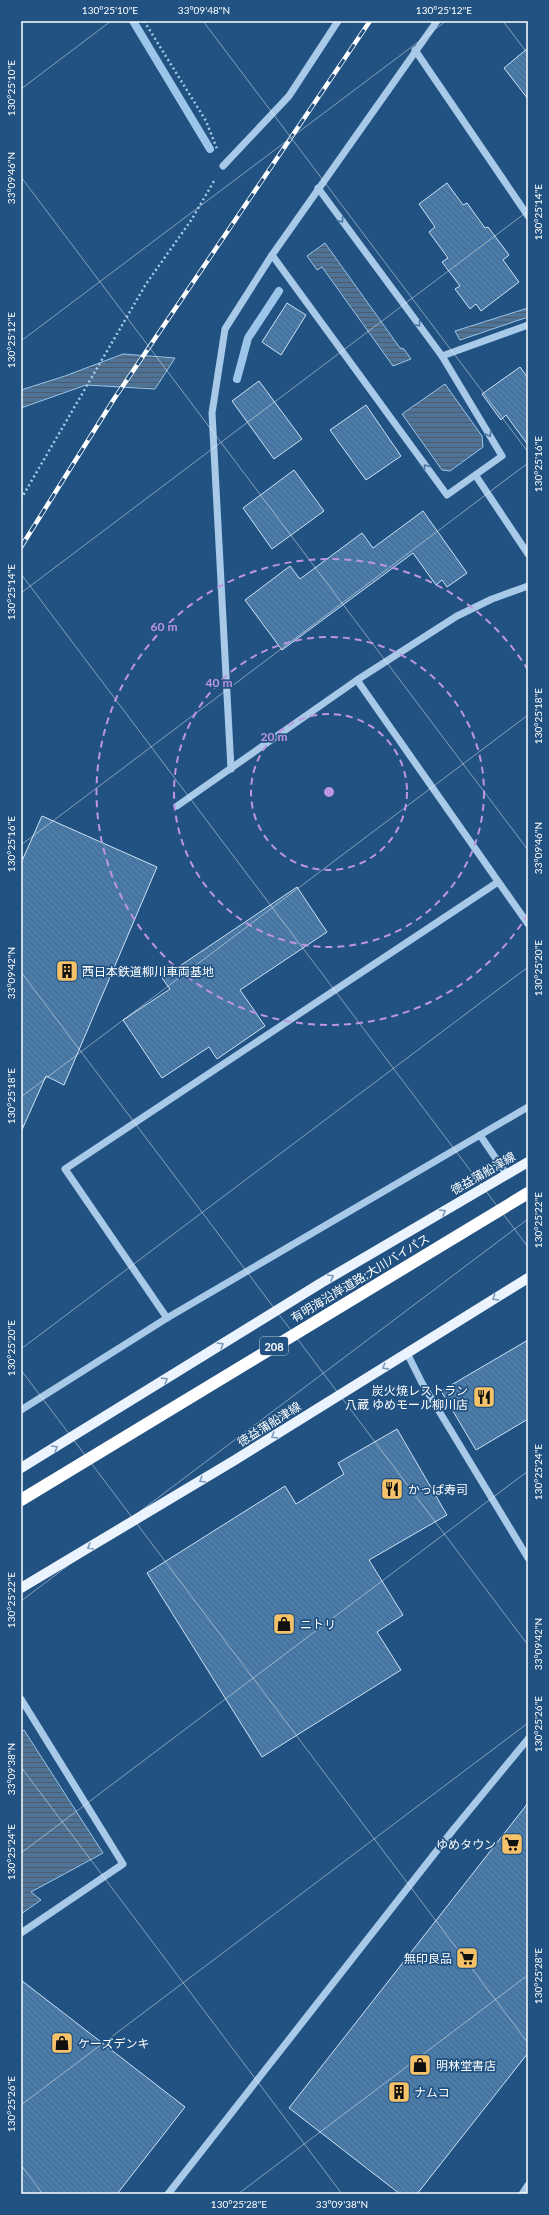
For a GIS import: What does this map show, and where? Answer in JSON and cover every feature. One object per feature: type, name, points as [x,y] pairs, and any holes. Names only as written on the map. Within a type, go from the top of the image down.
[{"type":"highway","name":"有明海沿岸道路;大川バイパス","points":[[21,1500],[528,1193]]},
{"type":"main road","name":"徳益蒲船津線","points":[[21,1468],[321,1283],[528,1162]]},
{"type":"main road","name":"徳益蒲船津線","points":[[21,1588],[235,1460],[528,1278]]},
{"type":"street","points":[[223,166],[289,96],[338,21]]},
{"type":"street","points":[[231,769],[212,413],[226,328],[272,255],[318,188],[437,21]]},
{"type":"street","points":[[415,50],[528,216]]},
{"type":"street","points":[[272,255],[447,495],[476,476],[502,456],[442,356],[318,188]]},
{"type":"street","points":[[442,356],[528,325]]},
{"type":"street","points":[[476,476],[528,554]]},
{"type":"street","points":[[177,806],[357,680],[457,616],[492,598],[528,586]]},
{"type":"street","points":[[357,680],[528,924]]},
{"type":"street","points":[[167,1318],[65,1169],[498,882]]},
{"type":"street","points":[[21,1410],[167,1318],[528,1107]]},
{"type":"street","points":[[480,1135],[507,1175]]},
{"type":"street","points":[[407,1353],[422,1383],[528,1558]]},
{"type":"street","points":[[21,1699],[123,1864],[21,1933]]},
{"type":"street","points":[[168,2194],[453,1830],[528,1739]]},
{"type":"street","points":[[522,2194],[528,2185]]},
{"type":"path","points":[[21,499],[146,284],[192,219],[223,166],[206,121],[144,21]]},
{"type":"water","points":[[325,243],[400,348],[404,349],[411,359],[393,366],[322,267],[317,270],[307,256]]},
{"type":"water","points":[[528,308],[528,317],[460,340],[455,331]]},
{"type":"water","points":[[123,354],[175,358],[155,389],[86,385],[21,408],[21,390],[65,376]]},
{"type":"water","points":[[445,384],[482,436],[483,447],[450,471],[442,470],[402,414]]},
{"type":"water","points":[[24,1730],[103,1853],[31,1892],[41,1900],[21,1914],[21,1733]]},
{"type":"building","points":[[528,48],[528,99],[504,68]]},
{"type":"building","points":[[447,183],[463,205],[467,203],[485,228],[488,227],[509,255],[503,260],[519,282],[481,311],[476,304],[470,309],[455,289],[460,286],[442,262],[448,258],[429,232],[435,227],[419,204]]},
{"type":"building","points":[[287,303],[306,315],[281,355],[262,342]]},
{"type":"building","points":[[520,367],[528,378],[528,445],[506,415],[501,420],[482,394]]},
{"type":"building","points":[[259,381],[302,439],[274,459],[232,401]]},
{"type":"building","points":[[366,405],[401,456],[366,480],[330,430]]},
{"type":"building","points":[[294,470],[324,511],[272,549],[243,508]]},
{"type":"building","points":[[423,511],[467,573],[447,587],[442,580],[436,585],[413,553],[282,650],[245,600],[290,566],[300,579],[362,533],[373,548]]},
{"type":"building","name":"西日本鉄道柳川車両基地","points":[[42,816],[157,867],[64,1085],[46,1076],[21,1132],[21,863]]},
{"type":"building","points":[[297,887],[327,932],[240,990],[265,1026],[217,1059],[209,1047],[162,1078],[123,1020],[170,989],[162,978]]},
{"type":"building","name":"炭火焼レストラン 八蔵 ゆめモール柳川店","points":[[528,1340],[528,1419],[476,1450],[441,1391]]},
{"type":"building","name":"ニトリ","points":[[397,1429],[447,1515],[369,1560],[403,1615],[377,1632],[401,1670],[262,1757],[147,1573],[285,1486],[296,1504],[344,1474],[338,1463]]},
{"type":"building","points":[[528,1803],[528,2053],[417,2194],[400,2194],[289,2108]]},
{"type":"building","name":"ケーズデンキ","points":[[21,1980],[185,2107],[117,2194],[21,2194]]},
{"type":"waterway","points":[[133,21],[210,149]]},
{"type":"waterway","points":[[237,379],[248,338],[279,291]]},
{"type":"railway","points":[[21,547],[114,399],[370,21]]},
{"type":"place","name":"西日本鉄道柳川車両基地","points":[[67,971]]},
{"type":"place","name":"炭火焼レストラン 八蔵 ゆめモール柳川店","points":[[484,1397]]},
{"type":"place","name":"かっぱ寿司","points":[[392,1489]]},
{"type":"place","name":"ニトリ","points":[[284,1624]]},
{"type":"place","name":"ゆめタウン","points":[[512,1844]]},
{"type":"place","name":"無印良品","points":[[467,1958]]},
{"type":"place","name":"ケーズデンキ","points":[[62,2043]]},
{"type":"place","name":"明林堂書店","points":[[420,2065]]},
{"type":"place","name":"ナムコ","points":[[399,2092]]}]
